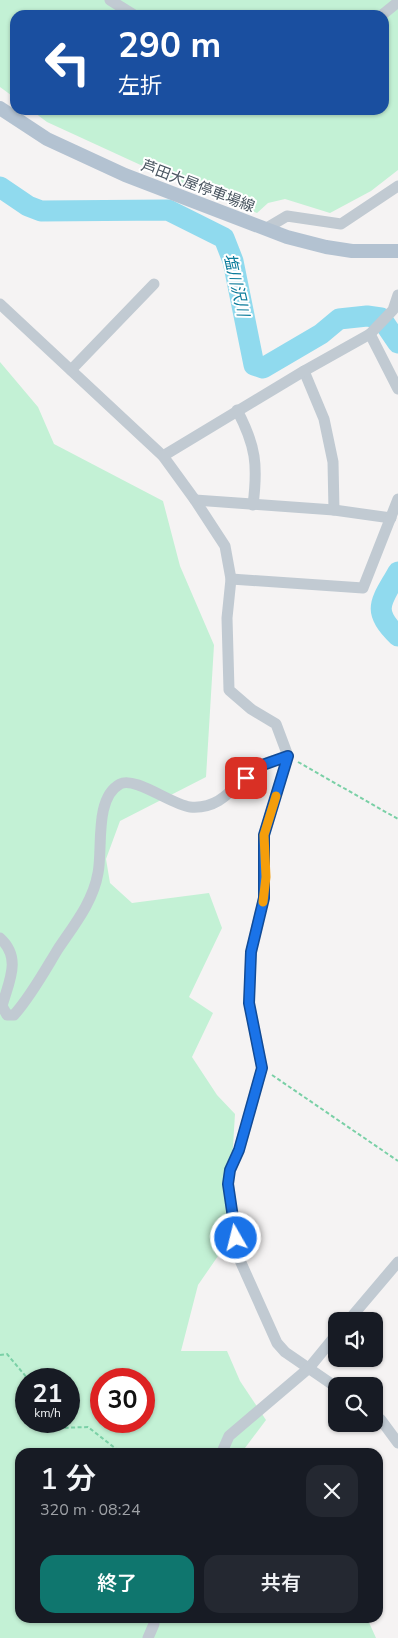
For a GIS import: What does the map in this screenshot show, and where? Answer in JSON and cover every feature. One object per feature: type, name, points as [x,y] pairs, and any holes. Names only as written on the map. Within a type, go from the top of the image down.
[{"type":"main road","name":"芦田大屋停車場線","points":[[11,115],[47,139],[125,175],[265,229],[326,248],[352,251],[398,251]]},
{"type":"street","points":[[110,0],[126,10]]},
{"type":"street","points":[[388,10],[398,2]]},
{"type":"street","points":[[265,229],[287,216],[341,224],[398,186]]},
{"type":"street","points":[[71,370],[154,284]]},
{"type":"street","points":[[162,456],[237,410],[370,334],[393,310],[398,295]]},
{"type":"street","points":[[0,304],[162,456],[195,500],[225,546],[231,579],[227,618],[229,690],[251,709],[276,724],[288,756],[264,835],[264,898],[251,952],[249,1003],[262,1068],[239,1150],[230,1170],[228,1184],[238,1256],[276,1343],[285,1352],[328,1381]]},
{"type":"street","points":[[370,334],[398,389]]},
{"type":"street","points":[[304,371],[324,419],[333,462],[334,510]]},
{"type":"street","points":[[237,410],[251,436],[257,473],[254,505]]},
{"type":"street","points":[[231,579],[364,588],[398,499]]},
{"type":"street","points":[[195,500],[334,510],[392,518]]},
{"type":"street","points":[[0,938],[9,946],[14,963],[2,1006],[6,1015],[14,1015],[76,925],[87,904],[98,873],[102,815],[113,790],[122,783],[133,783],[178,805],[204,806],[218,801],[234,790],[257,767],[288,756]]},
{"type":"street","points":[[356,1312],[398,1262]]},
{"type":"street","points":[[224,1448],[229,1436],[309,1368],[328,1345]]},
{"type":"street","points":[[383,1421],[398,1443]]},
{"type":"street","points":[[148,1638],[152,1623]]},
{"type":"path","points":[[288,756],[398,819]]},
{"type":"path","points":[[262,1068],[398,1161]]},
{"type":"path","points":[[0,1355],[7,1354],[14,1359],[20,1368]]},
{"type":"path","points":[[80,1428],[88,1428],[115,1448]]},
{"type":"green space","points":[[0,0],[398,0],[398,170],[371,191],[330,213],[285,199],[268,203],[257,213],[158,173],[47,122],[38,115],[389,115],[389,10],[10,10],[10,94],[0,87]]},
{"type":"green space","points":[[0,362],[38,407],[54,444],[163,501],[180,566],[214,645],[206,777],[120,821],[106,859],[110,883],[132,903],[209,893],[222,928],[189,997],[213,1013],[192,1057],[217,1095],[235,1114],[227,1243],[198,1285],[181,1351],[227,1351],[240,1381],[266,1420],[245,1448],[15,1448],[15,1623],[369,1623],[376,1638],[0,1638]]},
{"type":"waterway","name":"塩川沢川","points":[[0,187],[28,206],[41,211],[168,210],[224,238],[233,261],[254,365],[263,368],[321,334],[339,319],[367,316],[381,318],[398,343]]},
{"type":"waterway","name":"塩川沢川","points":[[398,572],[384,598],[381,612],[389,627],[398,636]]},
{"type":"slow traffic","points":[[263,902],[266,877],[264,835],[276,796]]},
{"type":"route","points":[[236,1238],[228,1184],[230,1170],[239,1150],[262,1068],[249,1003],[251,952],[264,898],[266,877],[264,835],[288,756],[257,767],[246,778]]}]
